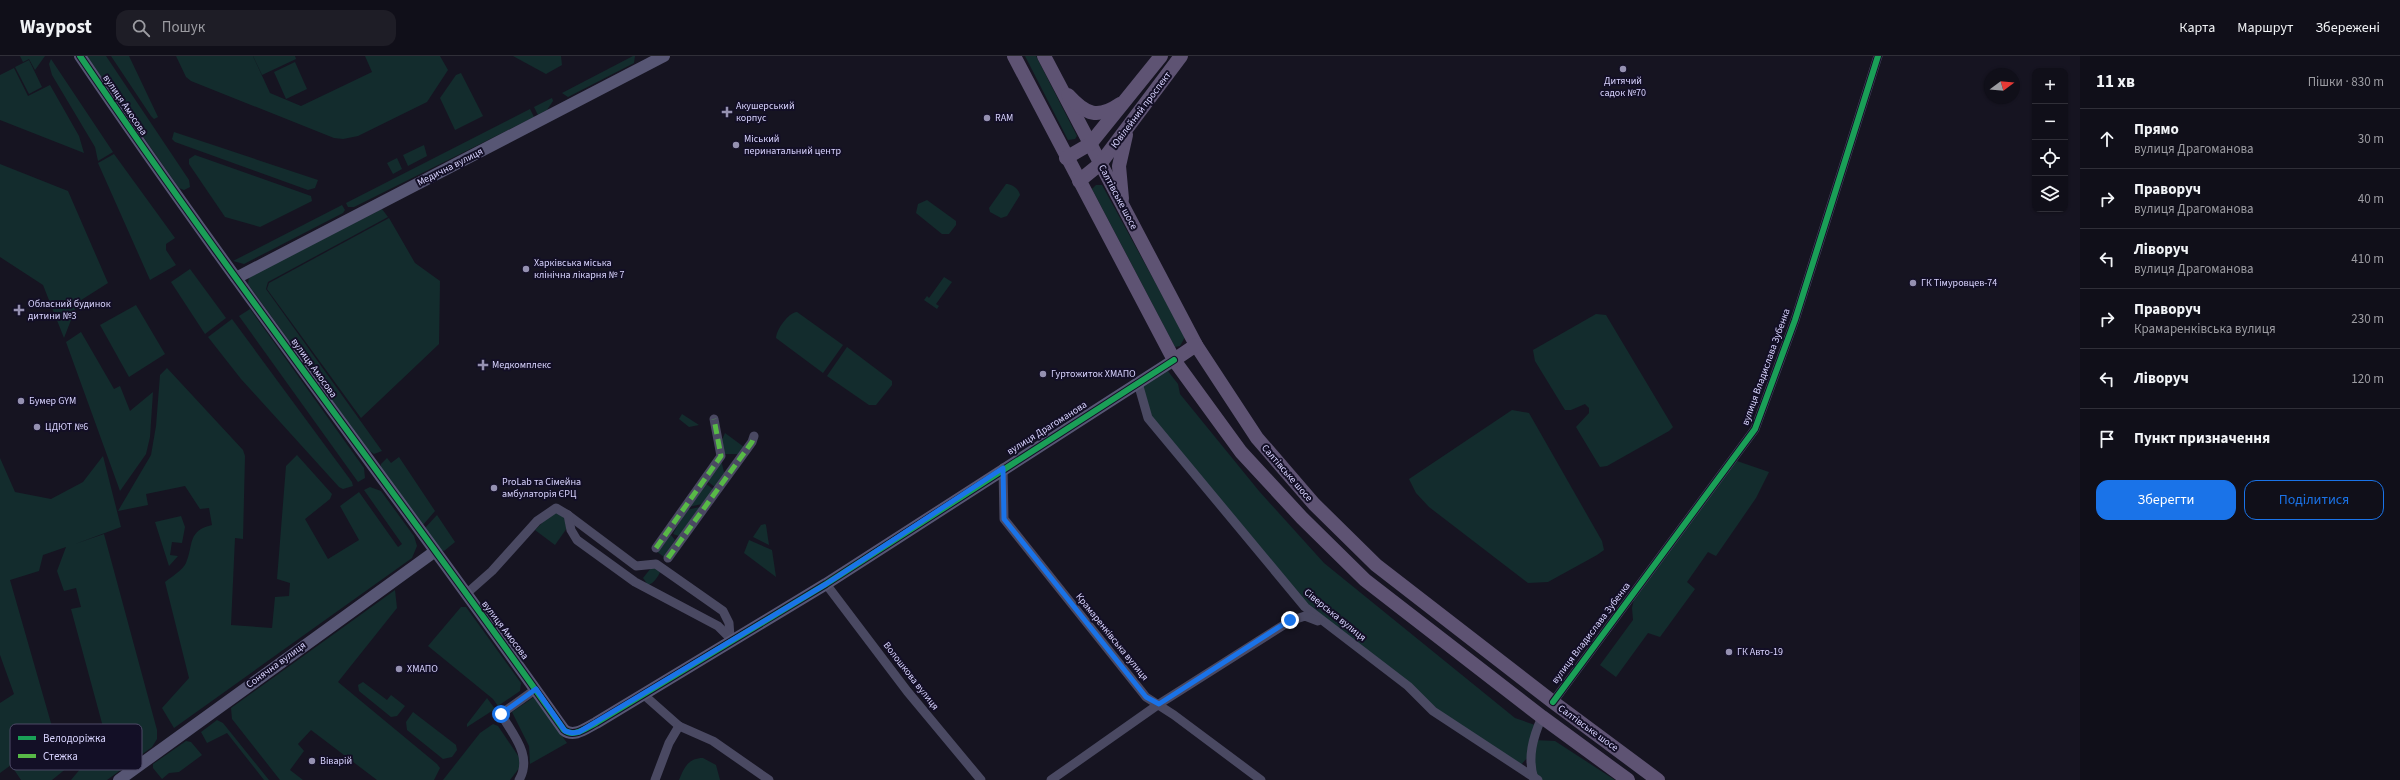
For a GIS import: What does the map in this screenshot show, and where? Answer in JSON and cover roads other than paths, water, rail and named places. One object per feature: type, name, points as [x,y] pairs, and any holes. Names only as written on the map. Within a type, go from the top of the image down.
[{"type":"main road","name":"Салтівське шосе","points":[[1014,56],[1066,158],[1174,360],[1241,452],[1302,518],[1365,580],[1542,717],[1628,780]]},
{"type":"main road","name":"Салтівське шосе","points":[[1044,56],[1196,344],[1257,438],[1314,504],[1376,565],[1553,702],[1658,780]]},
{"type":"main road","name":"Ювілейний проспект","points":[[1090,144],[1161,56]]},
{"type":"main road","name":"Ювілейний проспект","points":[[1079,181],[1100,164],[1181,56]]},
{"type":"main road","points":[[1061,87],[1075,103],[1087,111],[1097,114],[1109,112],[1126,100]]},
{"type":"main road","points":[[1124,209],[1120,159],[1123,144],[1133,120]]},
{"type":"main road","points":[[1066,158],[1090,144]]},
{"type":"main road","points":[[1174,360],[1196,344]]},
{"type":"main road","points":[[1542,717],[1553,702]]},
{"type":"street","name":"вулиця Амосова","points":[[80,56],[144,151],[434,552],[536,689]]},
{"type":"street","name":"Медична вулиця","points":[[236,278],[664,56]]},
{"type":"street","name":"вулиця Владислава Зубенка","points":[[1553,702],[1755,429],[1795,320],[1878,56]]},
{"type":"street","name":"вулиця Драгоманова","points":[[536,689],[564,730],[572,733],[596,723],[644,695],[732,639],[826,584],[1003,468],[1174,360]]},
{"type":"street","name":"Сіверська вулиця","points":[[1138,383],[1148,418],[1305,607],[1408,686],[1433,711],[1535,779]]},
{"type":"street","points":[[656,548],[721,456],[714,419]]},
{"type":"street","points":[[668,558],[752,442],[754,436]]},
{"type":"street","name":"Крамаренківська вулиця","points":[[1003,468],[1004,519],[1146,697],[1159,704],[1261,780]]},
{"type":"street","points":[[466,594],[492,571],[512,547],[545,513],[556,508],[568,515],[636,566],[656,564],[723,611],[729,623],[732,639]]},
{"type":"street","points":[[568,515],[570,530],[577,540],[635,582],[710,621],[732,639]]},
{"type":"street","name":"Сонячна вулиця","points":[[142,763],[434,552]]},
{"type":"street","name":"Волошкова вулиця","points":[[826,584],[908,691],[981,780]]},
{"type":"street","points":[[1051,780],[1159,704],[1290,620],[1305,616],[1326,624]]},
{"type":"street","points":[[519,780],[524,768],[524,754],[501,714],[536,689]]},
{"type":"street","points":[[644,695],[679,726],[713,741],[769,780]]},
{"type":"street","points":[[1535,779],[1530,764],[1531,755],[1533,740],[1542,717]]},
{"type":"street","points":[[655,780],[669,743],[679,726]]},
{"type":"street","name":"Сонячна вулиця","points":[[119,780],[133,770]]},
{"type":"place","name":"Дитячий садок №70","points":[[1623,69]]},
{"type":"place","name":"Акушерський корпус","points":[[727,112]]},
{"type":"place","name":"RAM","points":[[987,118]]},
{"type":"place","name":"Міський перинатальний центр","points":[[736,145]]},
{"type":"place","name":"Харківська міська клінічна лікарня № 7","points":[[526,269]]},
{"type":"place","name":"ГК Тімуровцев-74","points":[[1913,283]]},
{"type":"place","name":"Обласний будинок дитини №3","points":[[19,310]]},
{"type":"place","name":"Медкомплекс","points":[[483,365]]},
{"type":"place","name":"Гуртожиток ХМАПО","points":[[1043,374]]},
{"type":"place","name":"Бумер GYM","points":[[21,401]]},
{"type":"place","name":"ЦДЮТ №6","points":[[37,427]]},
{"type":"place","name":"ProLab та Сімейна амбулаторія ЄРЦ","points":[[494,488]]},
{"type":"place","name":"ГК Авто-19","points":[[1729,652]]},
{"type":"place","name":"ХМАПО","points":[[399,669]]},
{"type":"place","name":"Віварій","points":[[312,761]]}]
